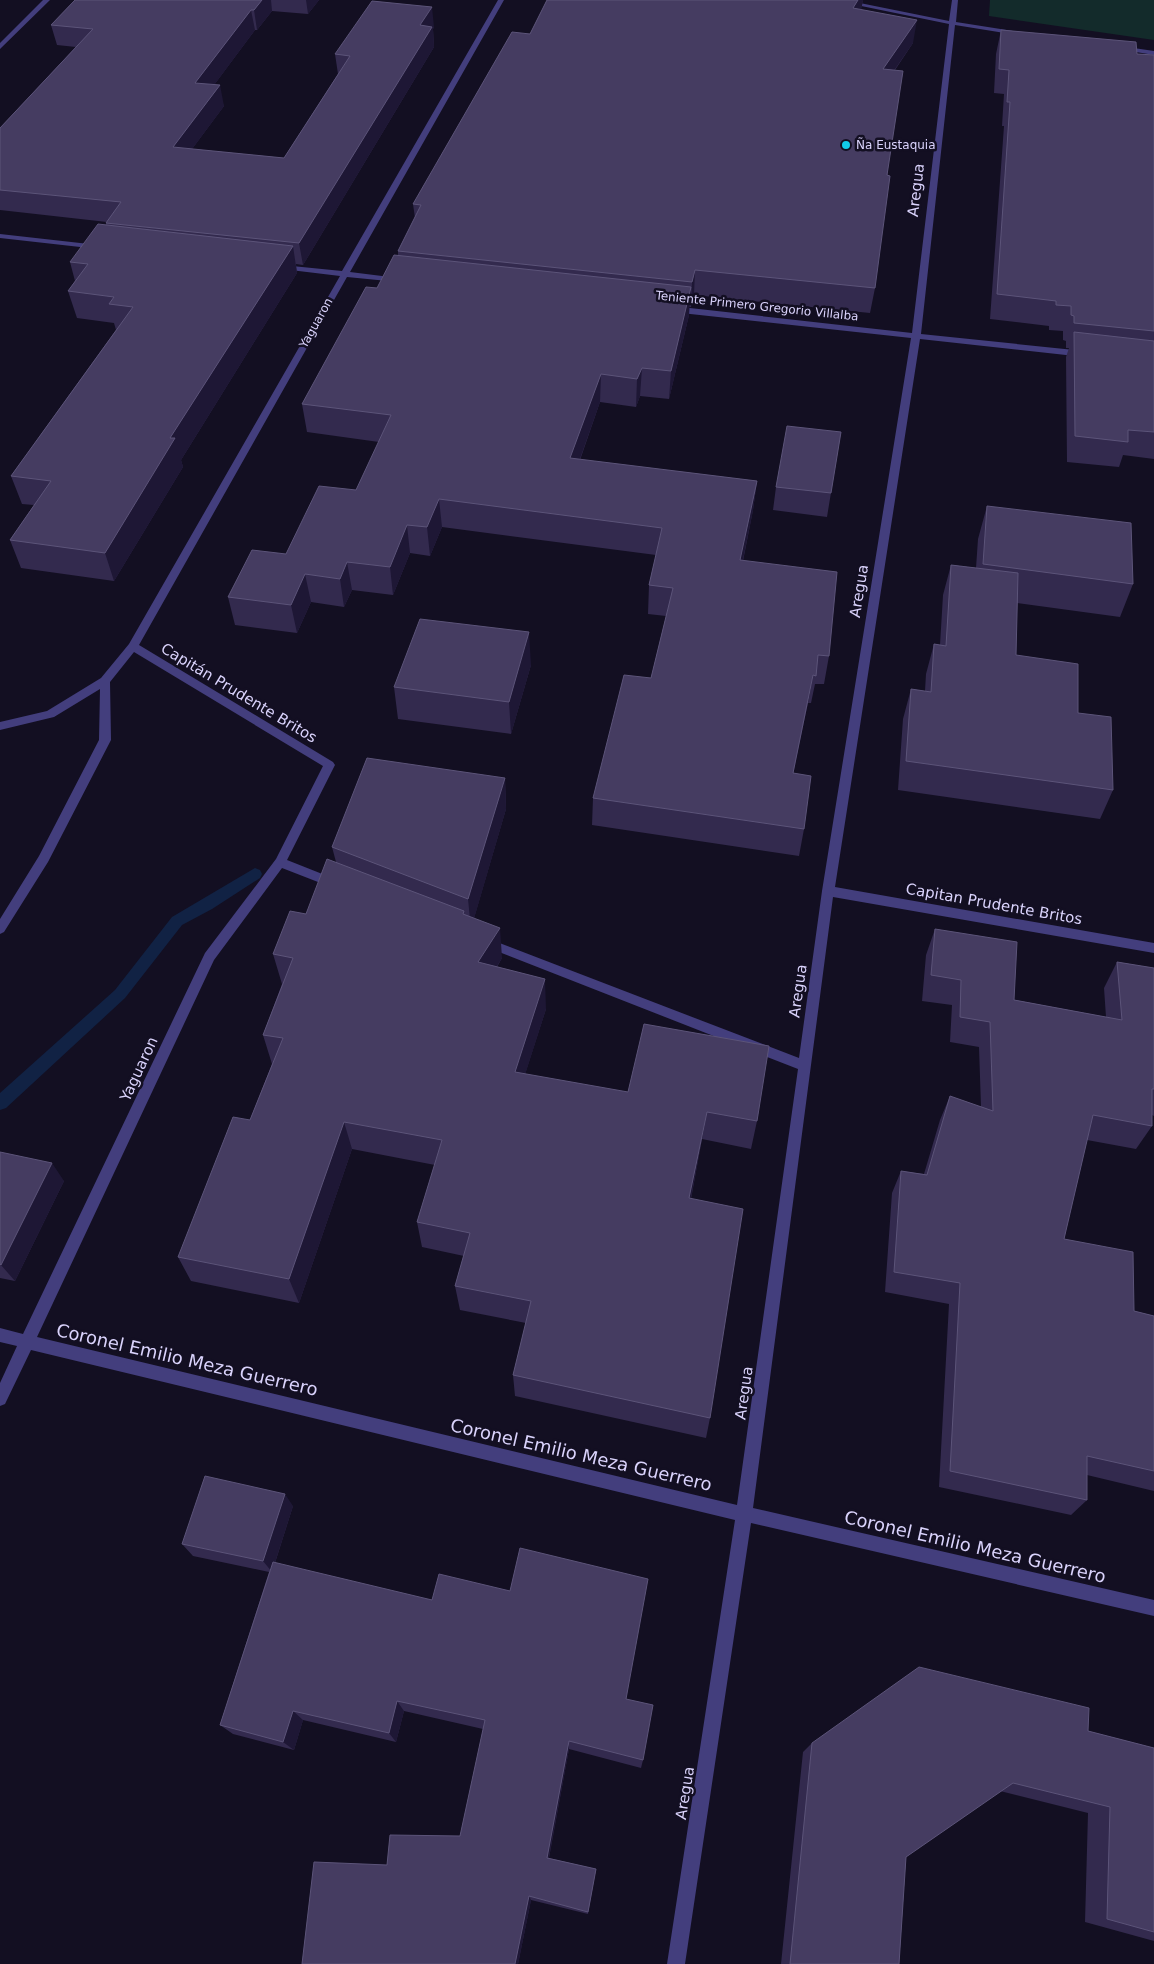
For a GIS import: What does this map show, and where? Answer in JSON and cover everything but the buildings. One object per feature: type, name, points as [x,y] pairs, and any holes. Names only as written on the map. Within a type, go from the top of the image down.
[{"type":"street","points":[[0,47],[47,0]]},
{"type":"street","name":"Yaguaron","points":[[133,646],[343,274],[501,0]]},
{"type":"street","points":[[835,0],[952,23],[1025,34]]},
{"type":"street","name":"Aregua","points":[[676,1964],[744,1514],[828,892],[916,336],[955,0]]},
{"type":"street","points":[[1110,47],[1154,53]]},
{"type":"street","points":[[0,236],[108,248]]},
{"type":"street","points":[[274,266],[412,281]]},
{"type":"street","name":"Teniente Primero Gregorio Villalba","points":[[659,308],[1094,355]]},
{"type":"street","points":[[0,726],[50,714],[105,681],[133,646]]},
{"type":"street","name":"Capitán Prudente Britos","points":[[133,646],[329,766]]},
{"type":"street","points":[[0,929],[44,859],[105,740],[105,681]]},
{"type":"street","name":"Yaguaron","points":[[0,1399],[209,957],[280,862],[329,766]]},
{"type":"street","points":[[280,862],[345,887]]},
{"type":"street","name":"Capitan Prudente Britos","points":[[828,892],[1154,948]]},
{"type":"street","points":[[474,937],[805,1066]]},
{"type":"street","name":"Coronel Emilio Meza Guerrero","points":[[0,1335],[744,1514],[1154,1608]]},
{"type":"green space","points":[[990,0],[1154,0],[1154,40],[989,16]]},
{"type":"waterway","points":[[0,1103],[120,994],[177,921],[207,905],[255,874]]},
{"type":"place","name":"Ña Eustaquia","points":[[846,145]]}]
